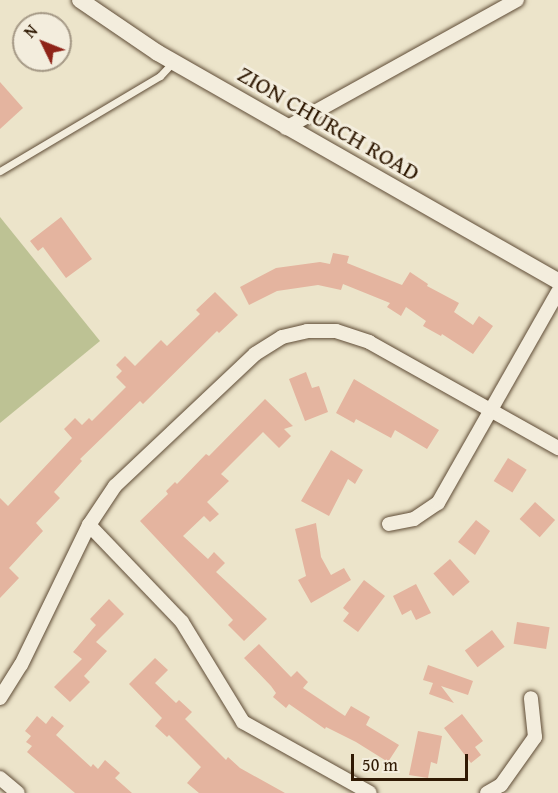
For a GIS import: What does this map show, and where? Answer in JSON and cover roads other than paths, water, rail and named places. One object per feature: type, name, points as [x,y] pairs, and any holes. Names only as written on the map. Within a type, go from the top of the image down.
[{"type":"street","name":"ZION CHURCH ROAD","points":[[80,0],[115,26],[173,62],[558,281]]},
{"type":"street","points":[[286,128],[517,0]]},
{"type":"street","points":[[389,524],[414,519],[438,503],[558,292]]},
{"type":"street","points":[[0,698],[21,665],[89,525],[115,486],[255,354],[282,337],[306,331],[336,331],[369,342],[558,448]]},
{"type":"street","points":[[89,525],[182,622],[243,722],[370,793]]},
{"type":"street","points":[[487,793],[501,784],[535,737],[531,698]]},
{"type":"street","points":[[0,778],[18,793]]},
{"type":"lane","points":[[0,171],[160,76],[173,62]]}]
